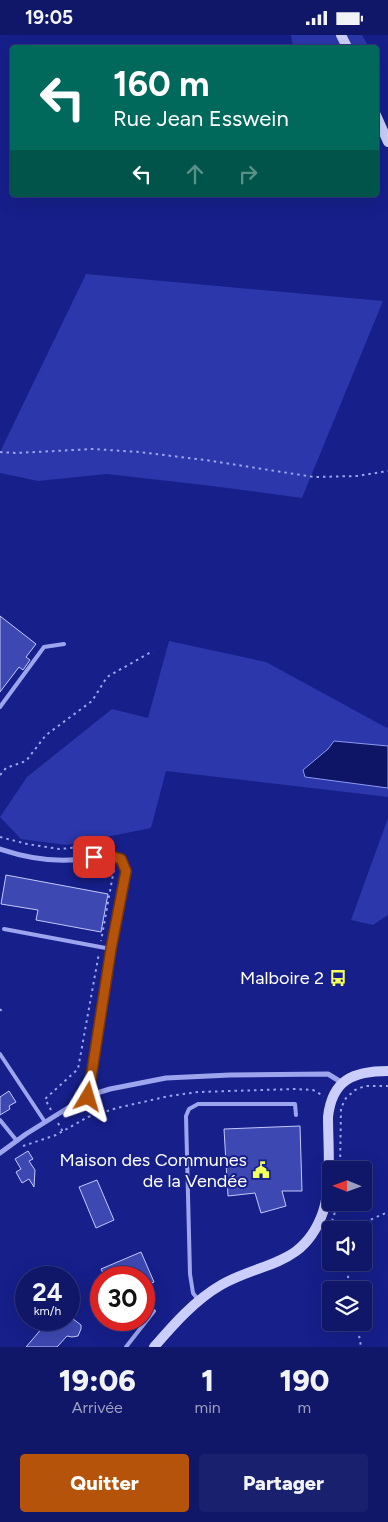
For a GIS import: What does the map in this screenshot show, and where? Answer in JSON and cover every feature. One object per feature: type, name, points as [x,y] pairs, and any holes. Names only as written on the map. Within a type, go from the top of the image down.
[{"type":"street","points":[[379,122],[388,142]]},
{"type":"street","points":[[0,849],[36,857],[68,860],[110,856],[121,859],[126,871],[111,949],[88,1097]]},
{"type":"street","points":[[154,1347],[177,1321],[199,1301],[221,1285],[245,1273],[281,1261],[298,1251],[314,1231],[324,1211],[328,1194],[329,1105],[341,1082],[360,1073],[388,1071]]},
{"type":"street","points":[[0,1153],[45,1122],[88,1097],[110,1089],[166,1078],[230,1075],[328,1074],[341,1082]]},
{"type":"lane","points":[[0,707],[44,647],[64,644]]},
{"type":"lane","points":[[4,929],[111,949]]},
{"type":"lane","points":[[0,1054],[45,1122]]},
{"type":"lane","points":[[199,1301],[193,1293],[190,1274],[186,1116],[189,1109],[198,1104],[295,1104],[296,1115]]},
{"type":"lane","points":[[0,1120],[17,1141]]},
{"type":"lane","points":[[126,1347],[138,1331]]},
{"type":"path","points":[[0,452],[16,453],[93,449],[139,452],[205,459],[314,477],[357,477],[388,471]]},
{"type":"path","points":[[0,775],[6,768],[26,761],[46,735],[92,701],[107,677],[153,651]]},
{"type":"path","points":[[0,837],[59,849],[95,845],[93,869],[114,869],[78,1069],[45,1099],[62,1132]]},
{"type":"path","points":[[0,1009],[4,1014]]},
{"type":"path","points":[[340,1161],[341,1108],[346,1098],[365,1086],[388,1086]]},
{"type":"path","points":[[9,1148],[42,1141],[88,1117],[117,1108],[169,1096],[198,1092],[313,1090],[323,1095],[329,1105],[341,1108]]},
{"type":"path","points":[[369,1221],[388,1213]]},
{"type":"path","points":[[358,1331],[361,1347]]},
{"type":"shaded area","points":[[291,35],[362,35],[368,45],[293,45]]},
{"type":"shaded area","points":[[86,274],[383,301],[302,498],[107,474],[38,481],[0,473],[0,452]]},
{"type":"shaded area","points":[[169,641],[266,662],[387,728],[388,726],[388,797],[166,771],[151,828],[66,845],[21,839],[0,817],[27,777],[112,709],[148,718]]},
{"type":"shaded area","points":[[334,741],[388,746],[388,788],[305,777],[303,770],[328,749]]},
{"type":"shaded area","points":[[388,818],[388,915],[373,925],[351,920]]},
{"type":"building","points":[[0,616],[36,644],[26,657],[30,660],[23,670],[19,667],[0,692]]},
{"type":"building","points":[[6,875],[108,894],[101,932],[36,920],[38,910],[1,904]]},
{"type":"building","points":[[9,1091],[16,1102],[9,1106],[10,1109],[0,1115],[0,1097]]},
{"type":"building","name":"Maison des Communes de la Vendée","points":[[300,1126],[302,1191],[282,1191],[286,1206],[261,1213],[255,1193],[228,1196],[224,1129]]},
{"type":"building","points":[[28,1151],[33,1159],[29,1161],[35,1170],[34,1187],[29,1179],[22,1183],[16,1172],[21,1169],[15,1159]]},
{"type":"building","points":[[97,1180],[114,1220],[96,1228],[79,1187]]},
{"type":"building","points":[[141,1252],[147,1266],[108,1266]]},
{"type":"building","points":[[81,1325],[81,1329],[78,1336],[67,1336],[57,1347],[26,1347],[40,1331],[80,1331]]},
{"type":"place","name":"Malboire 2","points":[[338,978]]},
{"type":"place","name":"Maison des Communes de la Vendée","points":[[261,1170]]},
{"type":"route","points":[[88,1097],[88,1087],[111,949],[126,871],[121,859],[110,856],[94,857]]}]
